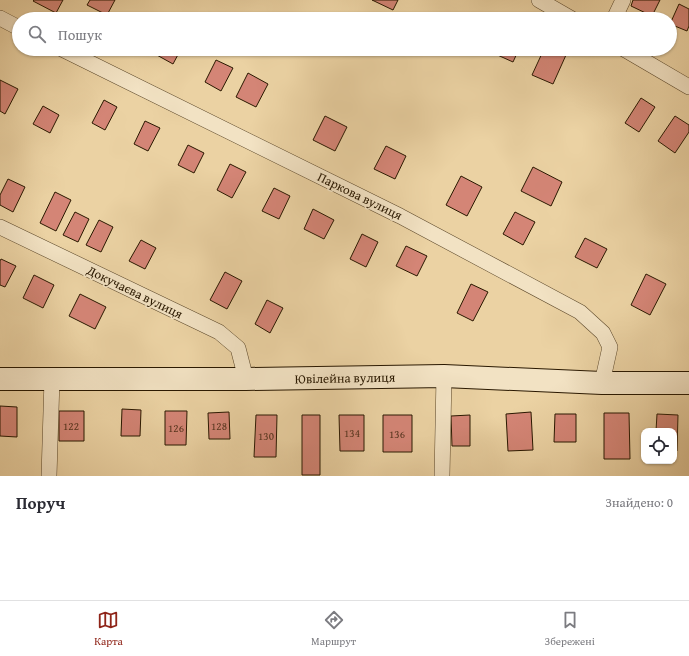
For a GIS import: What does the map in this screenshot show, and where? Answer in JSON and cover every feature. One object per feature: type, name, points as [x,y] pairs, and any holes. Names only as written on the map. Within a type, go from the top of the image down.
[{"type":"street","points":[[539,0],[560,12]]},
{"type":"street","points":[[617,12],[623,0]]},
{"type":"street","points":[[0,18],[12,24]]},
{"type":"street","name":"Паркова вулиця","points":[[76,56],[400,216],[580,312],[603,333],[610,347],[602,383]]},
{"type":"street","points":[[636,56],[689,87]]},
{"type":"street","name":"Докучаєва вулиця","points":[[0,227],[219,332],[238,348],[246,379]]},
{"type":"street","points":[[442,476],[444,376]]},
{"type":"street","name":"Ювілейна вулиця","points":[[0,378],[246,379],[444,376],[602,383],[689,383]]},
{"type":"street","points":[[49,476],[52,379]]},
{"type":"building","points":[[34,0],[63,0],[57,12],[33,1]]},
{"type":"building","points":[[90,0],[115,0],[109,12],[101,12],[87,5]]},
{"type":"building","points":[[372,0],[398,0],[393,10]]},
{"type":"building","points":[[633,0],[660,0],[654,12],[644,12],[631,6]]},
{"type":"building","points":[[679,4],[689,9],[689,26],[687,31],[677,27],[677,12],[675,12]]},
{"type":"building","points":[[159,56],[177,56],[173,64]]},
{"type":"building","points":[[500,56],[516,56],[513,62]]},
{"type":"building","points":[[541,56],[566,56],[553,84],[532,75]]},
{"type":"building","points":[[216,60],[233,68],[221,91],[205,82]]},
{"type":"building","points":[[248,73],[268,84],[256,107],[236,97]]},
{"type":"building","points":[[0,80],[18,89],[5,114],[0,111]]},
{"type":"building","points":[[641,98],[655,107],[639,132],[625,123]]},
{"type":"building","points":[[104,100],[117,107],[105,130],[92,123]]},
{"type":"building","points":[[43,106],[59,115],[50,133],[33,124]]},
{"type":"building","points":[[325,116],[347,127],[335,151],[313,140]]},
{"type":"building","points":[[675,116],[689,125],[689,132],[675,153],[658,141]]},
{"type":"building","points":[[145,121],[160,128],[148,151],[134,144]]},
{"type":"building","points":[[188,145],[204,153],[194,173],[178,165]]},
{"type":"building","points":[[386,146],[406,156],[395,179],[374,169]]},
{"type":"building","points":[[230,164],[246,172],[232,198],[217,190]]},
{"type":"building","points":[[533,167],[562,182],[551,206],[521,191]]},
{"type":"building","points":[[461,176],[482,187],[467,216],[446,205]]},
{"type":"building","points":[[8,179],[25,187],[13,212],[0,205],[0,195]]},
{"type":"building","points":[[274,188],[290,196],[279,219],[262,211]]},
{"type":"building","points":[[55,192],[71,200],[56,231],[40,223]]},
{"type":"building","points":[[313,209],[334,220],[324,239],[304,229]]},
{"type":"building","points":[[75,212],[89,219],[78,242],[63,235]]},
{"type":"building","points":[[515,212],[535,222],[523,245],[503,234]]},
{"type":"building","points":[[99,220],[113,227],[101,252],[86,245]]},
{"type":"building","points":[[362,234],[378,242],[366,267],[350,259]]},
{"type":"building","points":[[585,238],[607,249],[597,268],[575,257]]},
{"type":"building","points":[[141,240],[156,248],[145,269],[129,261]]},
{"type":"building","points":[[406,246],[427,256],[417,276],[396,266]]},
{"type":"building","points":[[1,259],[16,266],[5,287],[0,285]]},
{"type":"building","points":[[225,272],[242,281],[227,309],[210,300]]},
{"type":"building","points":[[646,274],[666,284],[650,315],[631,305]]},
{"type":"building","points":[[34,275],[54,285],[43,308],[23,298]]},
{"type":"building","points":[[471,284],[488,292],[473,321],[457,313]]},
{"type":"building","points":[[80,294],[106,307],[95,329],[69,316]]},
{"type":"building","points":[[267,300],[283,308],[270,333],[255,324]]},
{"type":"building","points":[[0,406],[17,407],[17,437],[0,436]]},
{"type":"building","points":[[122,409],[141,410],[140,436],[121,436]]},
{"type":"building","points":[[59,411],[84,411],[84,441],[59,441]]},
{"type":"building","points":[[165,411],[187,411],[186,445],[165,445]]},
{"type":"building","points":[[229,412],[230,439],[209,439],[208,413]]},
{"type":"building","points":[[531,412],[533,450],[508,451],[506,414]]},
{"type":"building","points":[[604,413],[629,413],[630,459],[604,459]]},
{"type":"building","points":[[555,414],[576,414],[576,442],[554,442]]},
{"type":"building","points":[[657,414],[678,415],[677,451],[677,428],[656,428]]},
{"type":"building","points":[[256,415],[277,415],[276,457],[254,457]]},
{"type":"building","points":[[302,415],[320,415],[320,475],[302,475]]},
{"type":"building","points":[[339,415],[364,415],[364,451],[340,451]]},
{"type":"building","points":[[383,415],[412,415],[412,452],[383,452]]},
{"type":"building","points":[[470,415],[470,446],[452,446],[451,416]]}]
